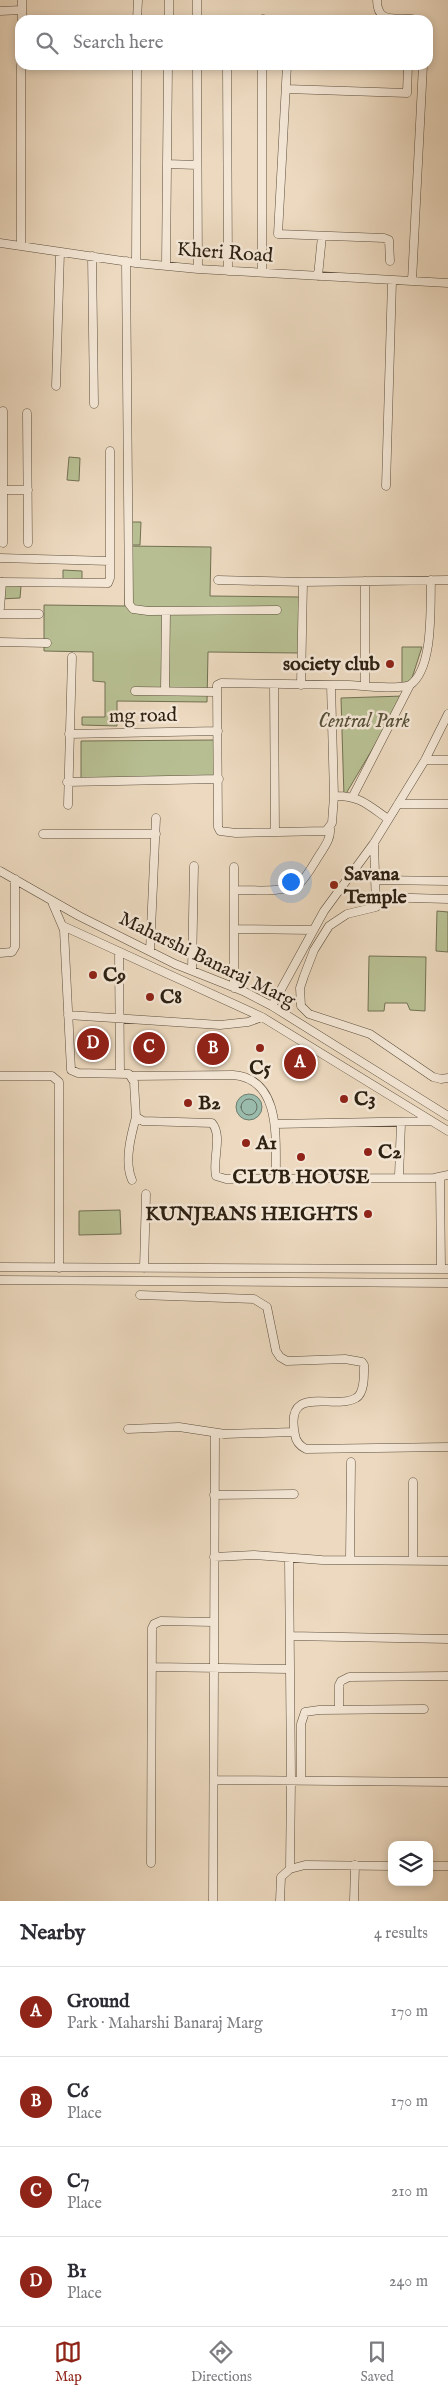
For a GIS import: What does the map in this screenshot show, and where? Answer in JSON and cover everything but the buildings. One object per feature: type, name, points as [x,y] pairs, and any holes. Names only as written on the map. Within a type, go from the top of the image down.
[{"type":"street","points":[[22,0],[22,15]]},
{"type":"street","points":[[137,15],[138,0]]},
{"type":"street","points":[[169,0],[169,15]]},
{"type":"street","points":[[197,0],[197,15]]},
{"type":"street","points":[[377,0],[377,7],[381,15]]},
{"type":"street","points":[[0,10],[22,10]]},
{"type":"street","points":[[21,246],[22,70]]},
{"type":"street","points":[[136,263],[137,70]]},
{"type":"street","points":[[166,265],[168,70]]},
{"type":"street","points":[[197,70],[198,269]]},
{"type":"street","points":[[227,70],[228,270]]},
{"type":"street","points":[[262,70],[262,272]]},
{"type":"street","points":[[287,70],[278,234],[389,240],[390,261]]},
{"type":"street","points":[[286,89],[407,93],[408,70]]},
{"type":"street","points":[[412,282],[423,70]]},
{"type":"street","points":[[167,164],[197,165]]},
{"type":"street","points":[[318,276],[322,236]]},
{"type":"street","name":"Kheri Road","points":[[0,243],[136,263],[198,269],[448,283]]},
{"type":"street","points":[[56,386],[60,252]]},
{"type":"street","points":[[92,256],[94,404]]},
{"type":"street","points":[[126,261],[129,604],[136,610],[277,610]]},
{"type":"street","points":[[386,486],[392,281]]},
{"type":"street","points":[[3,411],[1,490],[3,543]]},
{"type":"street","points":[[27,413],[28,543]]},
{"type":"street","points":[[0,608],[1,582],[105,584],[110,578],[110,451]]},
{"type":"street","points":[[1,490],[28,490]]},
{"type":"street","points":[[0,558],[110,561]]},
{"type":"street","points":[[218,580],[303,582],[448,580]]},
{"type":"street","points":[[353,796],[410,685],[421,669],[428,646],[431,580]]},
{"type":"street","points":[[365,581],[365,686]]},
{"type":"street","points":[[301,685],[303,582]]},
{"type":"street","points":[[165,691],[166,611]]},
{"type":"street","points":[[0,614],[39,614]]},
{"type":"street","points":[[0,642],[46,643]]},
{"type":"street","points":[[68,805],[67,782],[72,657]]},
{"type":"street","points":[[330,829],[326,831],[276,832],[220,831],[218,827],[219,779],[216,685],[221,683],[410,685]]},
{"type":"street","points":[[274,684],[276,832]]},
{"type":"street","points":[[234,890],[282,889],[296,885],[306,876],[325,845],[330,834],[334,796],[331,685]]},
{"type":"street","points":[[134,690],[216,692]]},
{"type":"street","points":[[272,1006],[313,930],[330,902],[374,843],[425,760],[448,714]]},
{"type":"street","name":"mg road","points":[[69,734],[218,731]]},
{"type":"street","points":[[425,760],[448,760]]},
{"type":"street","points":[[67,782],[219,779]]},
{"type":"street","points":[[334,796],[353,796],[388,819]]},
{"type":"street","points":[[398,804],[448,804]]},
{"type":"street","points":[[150,951],[156,818]]},
{"type":"street","points":[[42,834],[156,834]]},
{"type":"street","points":[[374,843],[376,907],[347,914],[329,926],[314,950],[304,976],[300,988],[302,1006],[309,1014],[370,1034],[433,1077],[448,1078]]},
{"type":"street","points":[[192,970],[194,866]]},
{"type":"street","points":[[234,867],[234,988]]},
{"type":"street","name":"Maharshi Banaraj Marg","points":[[0,872],[52,902],[150,951],[272,1006],[448,1116]]},
{"type":"street","points":[[0,953],[12,952],[16,947],[15,879]]},
{"type":"street","points":[[376,880],[448,881]]},
{"type":"street","points":[[376,897],[448,899]]},
{"type":"street","points":[[52,902],[63,926],[71,1070],[78,1073],[120,1072],[131,1076],[233,1075],[246,1077],[256,1082],[264,1091],[274,1114],[276,1178]]},
{"type":"street","points":[[63,926],[262,1017],[448,1131]]},
{"type":"street","points":[[234,929],[313,930]]},
{"type":"street","points":[[120,952],[120,1072]]},
{"type":"street","points":[[68,1015],[220,1025],[248,1022],[262,1017]]},
{"type":"street","points":[[0,1076],[52,1076],[59,1082],[59,1268]]},
{"type":"street","points":[[131,1076],[134,1082],[136,1117],[130,1140],[132,1180]]},
{"type":"street","points":[[0,1267],[445,1269],[444,1176],[226,1179],[216,1176],[214,1169],[216,1131],[212,1123],[207,1121],[148,1122],[136,1117]]},
{"type":"street","points":[[275,1124],[431,1121]]},
{"type":"street","points":[[399,1176],[401,1122]]},
{"type":"street","points":[[144,1268],[146,1194]]},
{"type":"street","points":[[0,1280],[448,1283]]},
{"type":"street","points":[[140,1294],[254,1299],[266,1307],[276,1351],[280,1357],[287,1361],[345,1359],[362,1362],[364,1365],[364,1375],[360,1394],[347,1401],[303,1403],[298,1407],[295,1416],[294,1432],[297,1443],[306,1449],[448,1447]]},
{"type":"street","points":[[128,1429],[179,1427],[215,1434],[294,1432]]},
{"type":"street","points":[[213,1901],[215,1434]]},
{"type":"street","points":[[350,1560],[351,1462]]},
{"type":"street","points":[[413,1482],[413,1560]]},
{"type":"street","points":[[214,1495],[294,1494]]},
{"type":"street","points":[[214,1557],[254,1555],[350,1560],[448,1561]]},
{"type":"street","points":[[289,1558],[290,1869]]},
{"type":"street","points":[[151,1863],[151,1633],[154,1624],[161,1621],[213,1622]]},
{"type":"street","points":[[290,1636],[448,1639]]},
{"type":"street","points":[[152,1667],[289,1669]]},
{"type":"street","points":[[339,1710],[339,1685],[341,1681],[349,1676],[448,1676]]},
{"type":"street","points":[[301,1780],[303,1716],[311,1710],[424,1709]]},
{"type":"street","points":[[214,1780],[291,1779],[448,1782]]},
{"type":"street","points":[[354,1901],[355,1865]]},
{"type":"street","points":[[280,1901],[281,1878],[290,1869],[305,1866],[388,1866]]},
{"type":"street","points":[[433,1866],[448,1866]]},
{"type":"green space","points":[[69,457],[80,458],[79,481],[67,480]]},
{"type":"green space","points":[[131,522],[141,522],[140,545],[130,545]]},
{"type":"green space","points":[[126,546],[211,547],[210,596],[299,597],[299,653],[208,652],[207,702],[117,701],[117,726],[82,725],[82,717],[105,717],[105,682],[93,681],[93,652],[44,651],[44,605],[125,606]]},
{"type":"green space","points":[[63,570],[82,571],[82,584],[63,584]]},
{"type":"green space","points":[[0,585],[21,586],[20,598],[0,599]]},
{"type":"green space","points":[[402,647],[422,647],[410,684],[402,684]]},
{"type":"green space","name":"Central Park","points":[[404,696],[344,797],[341,698]]},
{"type":"green space","points":[[215,740],[215,779],[81,780],[81,741]]},
{"type":"green space","points":[[437,911],[448,912],[448,952],[436,951]]},
{"type":"green space","points":[[369,956],[426,957],[425,1011],[410,1010],[407,1003],[385,1003],[384,1011],[368,1011]]},
{"type":"green space","points":[[120,1210],[121,1234],[79,1235],[79,1211]]},
{"type":"water","points":[[249,1094],[258,1098],[262,1107],[258,1116],[249,1120],[240,1116],[236,1107],[240,1098]]},
{"type":"place","name":"society club","points":[[390,664]]},
{"type":"place","name":"Savana Temple","points":[[334,885]]},
{"type":"place","name":"C9","points":[[93,975]]},
{"type":"place","name":"C8","points":[[150,997]]},
{"type":"place","name":"B1","points":[[93,1044]]},
{"type":"place","name":"C7","points":[[149,1048]]},
{"type":"place","name":"C5","points":[[260,1048]]},
{"type":"place","name":"C6","points":[[213,1049]]},
{"type":"place","name":"Ground","points":[[300,1063]]},
{"type":"place","name":"C3","points":[[344,1099]]},
{"type":"place","name":"B2","points":[[188,1103]]},
{"type":"place","name":"A1","points":[[246,1143]]},
{"type":"place","name":"C2","points":[[368,1152]]},
{"type":"place","name":"CLUB HOUSE","points":[[301,1157]]},
{"type":"place","name":"KUNJEANS HEIGHTS","points":[[368,1214]]}]
